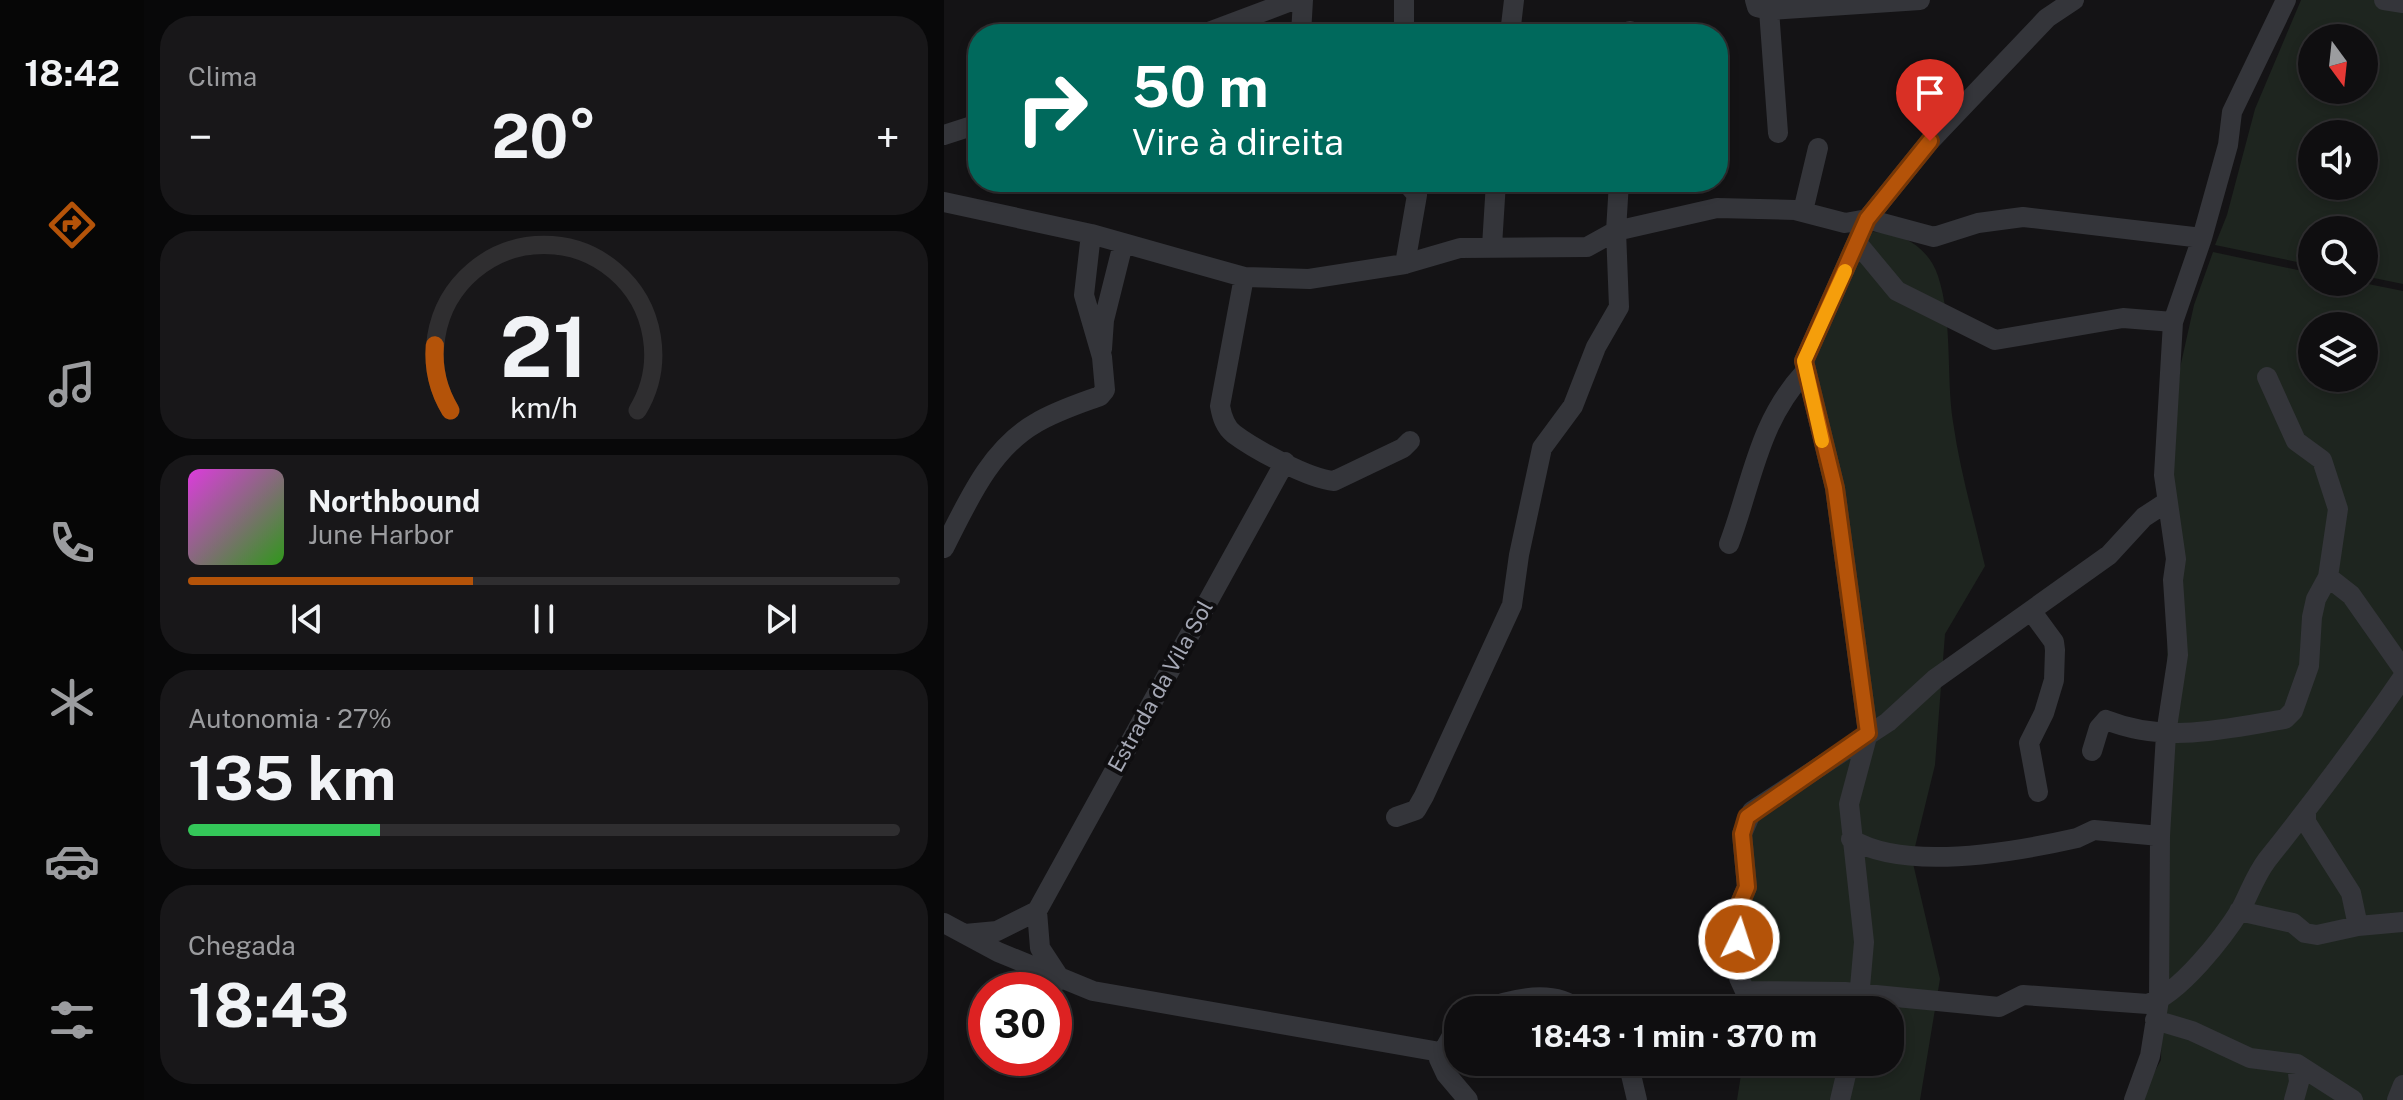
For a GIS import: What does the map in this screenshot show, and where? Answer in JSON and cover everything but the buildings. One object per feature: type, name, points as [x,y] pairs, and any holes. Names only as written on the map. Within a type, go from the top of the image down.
[{"type":"street","points":[[1230,24],[1294,0]]},
{"type":"street","points":[[1302,24],[1303,0]]},
{"type":"street","points":[[1404,0],[1404,24]]},
{"type":"street","points":[[1511,24],[1514,0]]},
{"type":"street","points":[[1778,133],[1762,5],[1920,0]]},
{"type":"street","points":[[1860,996],[1864,942],[1849,804],[1868,733],[1835,488],[1804,373],[1807,350],[1867,219],[1930,141],[2047,18],[2074,0]]},
{"type":"street","points":[[2134,1100],[2150,1056],[2157,1010],[2160,836],[2166,734],[2178,655],[2173,580],[2176,559],[2167,502],[2165,443],[2173,322],[2202,238],[2228,145],[2232,112],[2286,0]]},
{"type":"street","points":[[2384,0],[2403,3]]},
{"type":"street","points":[[944,135],[968,127]]},
{"type":"street","points":[[1803,211],[1818,148]]},
{"type":"street","points":[[1405,264],[1417,195],[1414,192]]},
{"type":"street","points":[[1492,246],[1495,192]]},
{"type":"street","points":[[1396,817],[1416,810],[1424,796],[1512,605],[1519,555],[1542,448],[1573,406],[1596,347],[1619,307],[1616,231],[1618,192]]},
{"type":"street","points":[[944,202],[1091,234],[1244,277],[1322,278],[1405,264],[1460,248],[1587,247],[1616,231],[1717,208],[1803,211],[1845,223],[1867,219],[1934,237],[1978,223],[2023,217],[2202,238]]},
{"type":"street","points":[[1091,234],[1084,295],[1102,357]]},
{"type":"street","points":[[944,548],[982,478],[1013,440],[1042,419],[1100,396],[1105,390],[1102,357],[1104,320],[1123,244]]},
{"type":"street","points":[[1858,244],[1897,291],[1995,340],[2123,318],[2173,322]]},
{"type":"street","points":[[1244,277],[1220,406],[1222,417],[1233,433],[1285,462],[1334,481],[1379,461],[1410,441]]},
{"type":"street","points":[[1729,544],[1751,467],[1781,397],[1804,373]]},
{"type":"street","points":[[2092,751],[2101,723],[2106,720],[2132,729],[2195,734],[2290,716],[2309,666],[2312,617],[2316,599],[2328,577],[2339,525],[2333,490],[2322,460],[2296,441],[2267,377]]},
{"type":"street","name":"Estrada da Vila Sol","points":[[1037,911],[1285,462]]},
{"type":"street","points":[[1792,996],[1745,991],[1739,978],[1737,947],[1741,901],[1747,887],[1742,834],[1747,817],[1888,722],[1935,679],[2109,555],[2144,517],[2167,502]]},
{"type":"street","points":[[2328,577],[2351,595],[2403,669]]},
{"type":"street","points":[[2032,612],[2054,642],[2055,650],[2054,680],[2044,713],[2029,743],[2038,792]]},
{"type":"street","points":[[2157,1010],[2239,911],[2259,872],[2306,813],[2403,677]]},
{"type":"street","points":[[2306,813],[2306,822],[2351,893],[2358,926]]},
{"type":"street","points":[[1851,839],[1871,851],[1963,859],[2066,841],[2094,830],[2160,836]]},
{"type":"street","points":[[965,934],[997,931],[1037,911],[1040,948],[1056,972]]},
{"type":"street","points":[[2239,911],[2293,923],[2305,933],[2317,935],[2358,926],[2403,922]]},
{"type":"street","points":[[944,923],[1044,972]]},
{"type":"street","points":[[1072,983],[1115,995],[1440,1052]]},
{"type":"street","points":[[1904,1004],[1999,1007],[2023,995],[2135,1004],[2157,1010],[2192,1031],[2250,1058],[2297,1064],[2353,1100]]},
{"type":"street","points":[[1444,1046],[1439,1059],[1446,1074],[1468,1100]]},
{"type":"street","points":[[2294,1100],[2299,1082],[2297,1064]]},
{"type":"street","points":[[1631,1076],[1637,1100]]},
{"type":"street","points":[[1840,1100],[1846,1076]]},
{"type":"street","points":[[2397,1100],[2403,1085]]},
{"type":"shaded area","points":[[2301,0],[2403,0],[2403,284],[2378,279],[2378,216],[2298,216],[2298,262],[2215,245],[2227,215],[2255,109]]},
{"type":"shaded area","points":[[1871,232],[1892,234],[1912,242],[1927,256],[1943,294],[1956,440],[1985,566],[1945,634],[1935,765],[1912,859],[1940,979],[1920,1100],[1737,1100],[1741,1076],[1904,1076],[1904,996],[1749,996],[1747,959],[1752,818],[1875,743],[1836,456],[1812,353]]},
{"type":"shaded area","points":[[2213,252],[2298,270],[2298,296],[2378,296],[2378,286],[2403,291],[2403,1100],[2139,1100],[2161,1060],[2170,483],[2180,368],[2194,305]]},
{"type":"slow traffic","points":[[1822,441],[1804,373],[1804,361],[1845,271]]},
{"type":"route","points":[[1739,939],[1742,930],[1741,901],[1747,887],[1742,834],[1747,817],[1868,733],[1835,488],[1804,373],[1804,361],[1867,219],[1930,141]]}]
